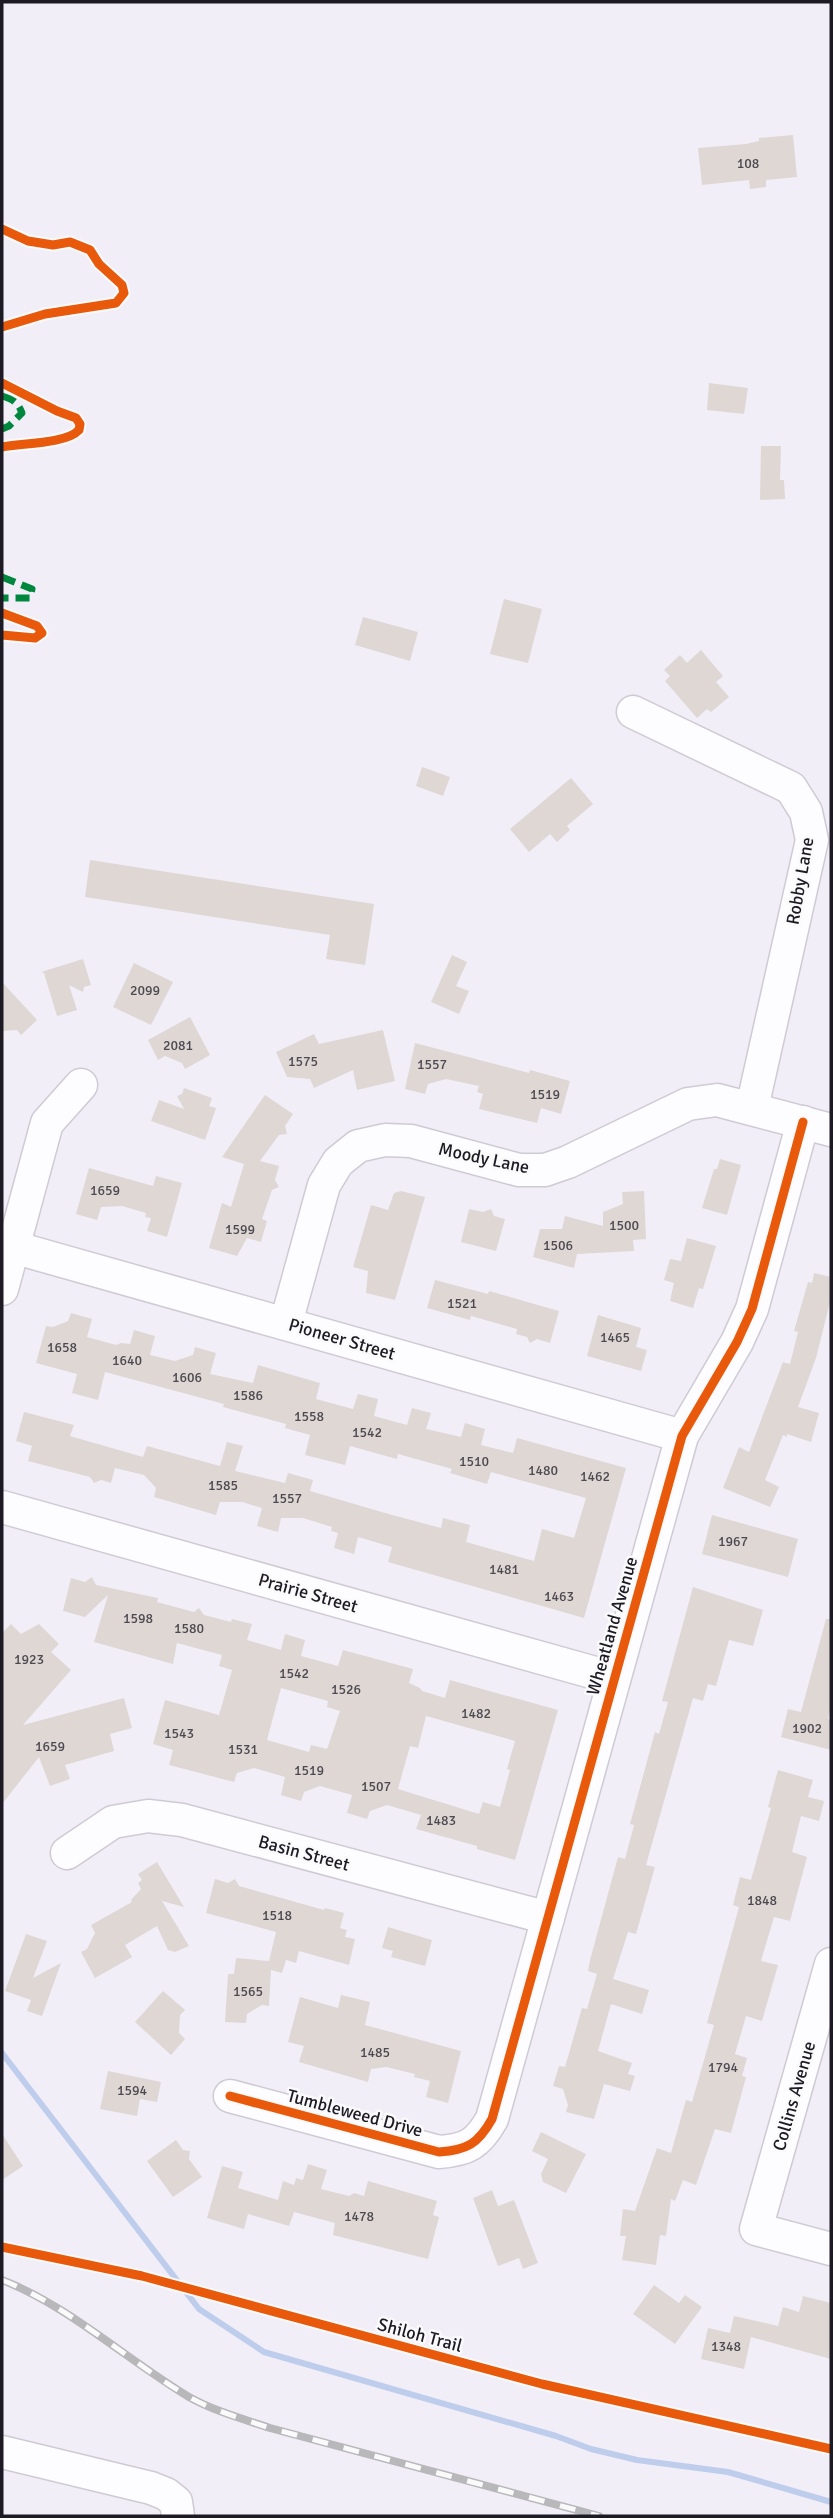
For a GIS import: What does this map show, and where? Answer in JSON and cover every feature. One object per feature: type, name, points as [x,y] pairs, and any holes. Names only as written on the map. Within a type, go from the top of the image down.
[{"type":"street","name":"Robby Lane","points":[[633,712],[791,788],[806,812],[811,840],[752,1108]]},
{"type":"street","points":[[2,1289],[7,1245],[47,1123],[81,1085]]},
{"type":"street","name":"Moody Lane","points":[[286,1323],[324,1185],[338,1162],[359,1146],[385,1140],[411,1141],[519,1170],[545,1170],[568,1162],[688,1104],[717,1100],[817,1126]]},
{"type":"street","name":"Wheatland Avenue","points":[[472,2145],[484,2133],[492,2119],[682,1436],[731,1354],[752,1309],[817,1126]]},
{"type":"street","name":"Pioneer Street","points":[[7,1245],[682,1436]]},
{"type":"street","name":"Prairie Street","points":[[2,1507],[613,1678]]},
{"type":"street","name":"Basin Street","points":[[67,1853],[113,1822],[148,1816],[182,1820],[548,1918]]},
{"type":"street","name":"Collins Avenue","points":[[831,1964],[757,2229],[831,2249]]},
{"type":"street","name":"Tumbleweed Drive","points":[[230,2096],[439,2152],[456,2151],[472,2145]]},
{"type":"street","points":[[2,2452],[151,2488],[176,2502],[178,2516]]},
{"type":"building","points":[[793,135],[797,177],[766,180],[766,187],[750,189],[749,180],[702,185],[698,148],[746,144],[759,141],[759,138]]},
{"type":"building","points":[[709,383],[748,388],[744,414],[707,410]]},
{"type":"building","points":[[761,446],[781,446],[780,480],[784,480],[785,499],[760,500]]},
{"type":"building","points":[[504,599],[542,609],[528,663],[490,654]]},
{"type":"building","points":[[363,617],[418,632],[410,661],[355,645]]},
{"type":"building","points":[[701,650],[723,676],[716,682],[729,697],[711,712],[707,709],[697,718],[665,681],[670,676],[664,670],[680,655],[687,663]]},
{"type":"building","points":[[422,767],[450,777],[443,796],[416,786]]},
{"type":"building","points":[[571,778],[593,804],[567,826],[570,830],[557,842],[550,834],[529,852],[510,829]]},
{"type":"building","points":[[90,860],[374,904],[365,965],[326,959],[330,935],[85,897]]},
{"type":"building","points":[[452,955],[467,962],[456,986],[469,991],[459,1014],[431,1002]]},
{"type":"building","points":[[83,959],[91,985],[84,987],[83,992],[69,985],[77,1010],[57,1016],[44,973],[41,972]]},
{"type":"building","points":[[134,963],[173,982],[151,1025],[113,1007]]},
{"type":"building","points":[[2,982],[37,1020],[21,1035],[17,1030],[2,1031]]},
{"type":"building","points":[[190,1017],[210,1055],[185,1069],[182,1063],[165,1056],[158,1060],[148,1040]]},
{"type":"building","points":[[383,1030],[395,1081],[357,1090],[353,1070],[314,1088],[310,1079],[287,1077],[276,1052],[314,1034],[319,1044]]},
{"type":"building","points":[[415,1043],[570,1081],[561,1114],[541,1108],[537,1123],[479,1109],[483,1094],[477,1092],[479,1086],[446,1079],[428,1084],[425,1094],[405,1089]]},
{"type":"building","points":[[184,1088],[212,1098],[209,1106],[216,1108],[205,1140],[151,1121],[159,1100],[184,1109],[177,1096],[182,1094]]},
{"type":"building","points":[[265,1095],[293,1114],[285,1126],[287,1134],[279,1135],[260,1161],[279,1166],[275,1180],[279,1187],[272,1190],[262,1219],[267,1221],[261,1242],[247,1238],[237,1256],[209,1248],[222,1203],[231,1207],[244,1164],[222,1157]]},
{"type":"building","points":[[720,1159],[741,1165],[727,1215],[702,1208],[714,1169],[717,1169]]},
{"type":"building","points":[[89,1168],[153,1186],[156,1176],[182,1183],[167,1237],[147,1231],[151,1218],[145,1217],[146,1213],[122,1206],[101,1207],[97,1220],[76,1214]]},
{"type":"building","points":[[401,1191],[425,1197],[395,1300],[366,1293],[368,1271],[353,1267],[371,1205],[388,1210],[394,1193]]},
{"type":"building","points":[[644,1191],[646,1239],[633,1240],[634,1251],[577,1254],[574,1268],[533,1257],[540,1229],[562,1229],[565,1216],[603,1226],[603,1212],[623,1204],[622,1192]]},
{"type":"building","points":[[469,1209],[483,1212],[491,1209],[494,1216],[505,1219],[496,1251],[461,1242]]},
{"type":"building","points":[[687,1238],[716,1246],[703,1289],[699,1288],[693,1308],[670,1301],[674,1283],[664,1280],[670,1259],[681,1261]]},
{"type":"building","points":[[814,1273],[831,1277],[831,1298],[816,1358],[798,1407],[819,1413],[811,1442],[783,1435],[765,1480],[779,1487],[770,1507],[723,1488],[739,1447],[749,1452],[783,1362],[790,1364],[798,1332],[794,1331],[808,1282],[812,1283]]},
{"type":"building","points":[[435,1280],[488,1294],[489,1291],[559,1311],[550,1343],[537,1339],[530,1343],[527,1337],[516,1334],[517,1329],[471,1316],[470,1320],[427,1308]]},
{"type":"building","points":[[71,1313],[92,1319],[87,1337],[116,1345],[130,1344],[134,1330],[155,1336],[150,1355],[175,1361],[193,1355],[195,1347],[216,1353],[210,1374],[253,1383],[258,1365],[320,1383],[316,1399],[353,1409],[358,1394],[378,1399],[374,1416],[407,1425],[412,1408],[431,1413],[426,1429],[461,1437],[465,1423],[485,1429],[481,1445],[513,1453],[517,1438],[626,1468],[584,1618],[388,1562],[392,1547],[358,1537],[354,1554],[334,1548],[338,1533],[331,1531],[332,1527],[303,1518],[281,1518],[278,1532],[257,1526],[262,1508],[242,1502],[220,1502],[216,1515],[154,1497],[156,1488],[144,1475],[115,1468],[111,1483],[101,1480],[94,1483],[90,1477],[28,1461],[32,1446],[16,1441],[24,1412],[74,1425],[70,1436],[143,1457],[147,1446],[220,1466],[227,1442],[243,1446],[235,1471],[285,1483],[288,1473],[313,1480],[310,1491],[385,1513],[441,1528],[443,1518],[470,1525],[466,1542],[534,1561],[542,1529],[574,1538],[586,1498],[491,1472],[487,1484],[450,1473],[452,1469],[398,1454],[397,1459],[350,1446],[345,1465],[305,1455],[310,1435],[285,1428],[286,1424],[223,1407],[224,1404],[105,1372],[98,1400],[72,1393],[77,1374],[36,1363],[46,1326],[53,1327],[68,1321]]},
{"type":"building","points":[[598,1315],[641,1328],[636,1347],[647,1350],[641,1371],[587,1356]]},
{"type":"building","points":[[712,1515],[798,1539],[788,1577],[702,1554]]},
{"type":"building","points":[[92,1577],[96,1585],[158,1598],[157,1602],[194,1612],[199,1608],[204,1615],[231,1622],[232,1619],[252,1624],[247,1640],[281,1650],[285,1634],[305,1640],[301,1656],[338,1666],[343,1650],[413,1669],[409,1683],[422,1691],[445,1698],[450,1680],[558,1710],[515,1860],[416,1829],[421,1815],[387,1805],[370,1811],[367,1819],[347,1813],[352,1795],[320,1786],[304,1792],[301,1801],[281,1795],[285,1777],[254,1768],[237,1773],[234,1782],[169,1765],[173,1750],[153,1744],[165,1700],[219,1715],[232,1670],[219,1666],[222,1655],[177,1643],[173,1664],[94,1642],[108,1595],[85,1617],[63,1611],[71,1578],[85,1582]],"holes":[[[281,1688],[328,1701],[327,1707],[340,1711],[327,1749],[311,1745],[309,1752],[267,1740]],[[426,1716],[515,1741],[500,1807],[483,1802],[479,1814],[398,1789],[410,1746],[418,1748]]]},
{"type":"building","points":[[693,1587],[763,1610],[753,1646],[729,1640],[716,1686],[708,1684],[703,1701],[693,1698],[646,1865],[655,1867],[636,1934],[628,1932],[613,1979],[649,1990],[642,2014],[611,2004],[598,2051],[632,2063],[628,2074],[635,2076],[630,2091],[604,2084],[594,2119],[566,2112],[568,2105],[563,2089],[553,2086],[559,2066],[565,2067],[582,2008],[587,2009],[597,1974],[588,1971],[590,1960],[618,1857],[625,1859],[634,1825],[630,1824],[655,1732],[659,1734],[668,1702],[662,1701]]},
{"type":"building","points":[[826,1619],[831,1619],[831,1705],[828,1719],[831,1720],[831,1750],[781,1737],[788,1709],[801,1712]]},
{"type":"building","points":[[11,1624],[21,1634],[39,1624],[59,1644],[51,1652],[71,1670],[23,1725],[124,1698],[132,1728],[110,1734],[114,1751],[65,1765],[70,1779],[50,1786],[39,1757],[2,1804],[2,1633]]},
{"type":"building","points":[[778,1770],[813,1780],[808,1797],[824,1801],[819,1821],[801,1816],[792,1852],[807,1857],[790,1921],[774,1917],[761,1961],[778,1965],[762,2021],[746,2016],[735,2054],[747,2058],[742,2076],[746,2077],[731,2133],[715,2129],[696,2185],[683,2180],[675,2201],[671,2199],[666,2236],[660,2235],[656,2265],[622,2260],[626,2236],[620,2236],[623,2209],[635,2211],[657,2148],[671,2153],[686,2100],[692,2102],[714,2025],[707,2023],[739,1907],[733,1905],[740,1877],[751,1880],[771,1808],[768,1807]]},
{"type":"building","points":[[157,1862],[184,1907],[162,1901],[189,1946],[175,1952],[168,1950],[157,1926],[125,1945],[132,1957],[95,1978],[81,1952],[87,1949],[95,1933],[91,1925],[132,1902],[141,1889],[138,1883],[142,1880],[138,1874]]},
{"type":"building","points":[[215,1879],[228,1883],[235,1879],[239,1886],[344,1913],[340,1928],[347,1930],[345,1937],[355,1939],[349,1965],[299,1951],[296,1963],[286,1960],[282,1973],[271,1970],[269,2006],[262,2005],[247,2014],[246,2023],[225,2022],[228,1974],[234,1974],[236,1958],[269,1961],[276,1932],[206,1913]]},
{"type":"building","points":[[388,1927],[432,1940],[425,1966],[391,1957],[393,1951],[382,1948]]},
{"type":"building","points":[[26,1934],[47,1941],[33,1978],[61,1963],[42,2016],[27,2011],[31,2000],[5,1991]]},
{"type":"building","points":[[163,1991],[185,2010],[180,2015],[179,2033],[185,2039],[171,2055],[135,2022]]},
{"type":"building","points":[[341,1995],[370,2002],[365,2025],[461,2051],[448,2103],[426,2097],[430,2081],[414,2077],[415,2074],[386,2067],[371,2069],[368,2082],[299,2062],[304,2046],[288,2042],[300,1997],[338,2008]]},
{"type":"building","points":[[108,2071],[161,2082],[157,2102],[140,2099],[137,2116],[100,2109]]},
{"type":"building","points":[[541,2132],[586,2154],[566,2193],[543,2182],[541,2174],[548,2159],[532,2151]]},
{"type":"building","points":[[2,2134],[23,2166],[2,2180]]},
{"type":"building","points":[[176,2140],[183,2150],[190,2151],[189,2159],[202,2177],[173,2197],[147,2161]]},
{"type":"building","points":[[308,2164],[327,2170],[321,2189],[349,2196],[354,2193],[364,2196],[368,2181],[437,2201],[433,2215],[439,2217],[428,2259],[333,2235],[335,2223],[294,2212],[289,2226],[248,2214],[244,2229],[207,2218],[222,2166],[243,2172],[238,2188],[278,2200],[283,2181],[294,2185],[296,2178],[303,2180]]},
{"type":"building","points":[[492,2190],[498,2206],[514,2200],[538,2263],[523,2269],[519,2258],[498,2266],[473,2198]]},
{"type":"building","points":[[654,2285],[679,2303],[685,2295],[702,2307],[675,2344],[633,2314]]},
{"type":"building","points":[[803,2296],[831,2303],[831,2359],[751,2337],[744,2369],[701,2359],[708,2328],[730,2333],[734,2316],[778,2326],[783,2307],[799,2312]]},
{"type":"waterway","points":[[2,2053],[199,2309],[264,2352],[556,2436],[591,2449],[637,2460],[728,2472],[831,2502]]},
{"type":"railway","points":[[2,2280],[51,2304],[189,2397],[218,2411],[270,2428],[599,2516]]},
{"type":"marked path","points":[[2,396],[19,406],[22,413],[2,429]]},
{"type":"marked path","points":[[2,577],[32,589],[30,598],[2,598]]},
{"type":"cycle path","points":[[2,229],[28,241],[53,245],[70,242],[90,250],[99,264],[122,285],[124,293],[116,303],[45,314],[2,327]]},
{"type":"cycle path","points":[[2,383],[76,418],[80,424],[79,430],[64,438],[2,447]]},
{"type":"cycle path","points":[[2,613],[37,626],[42,633],[35,638],[2,635]]},
{"type":"cycle path","points":[[230,2096],[439,2152],[457,2150],[471,2144],[492,2119],[682,1436],[737,1342],[752,1309],[803,1122]]},
{"type":"cycle path","name":"Shiloh Trail","points":[[2,2247],[142,2276],[542,2384],[831,2449]]}]
